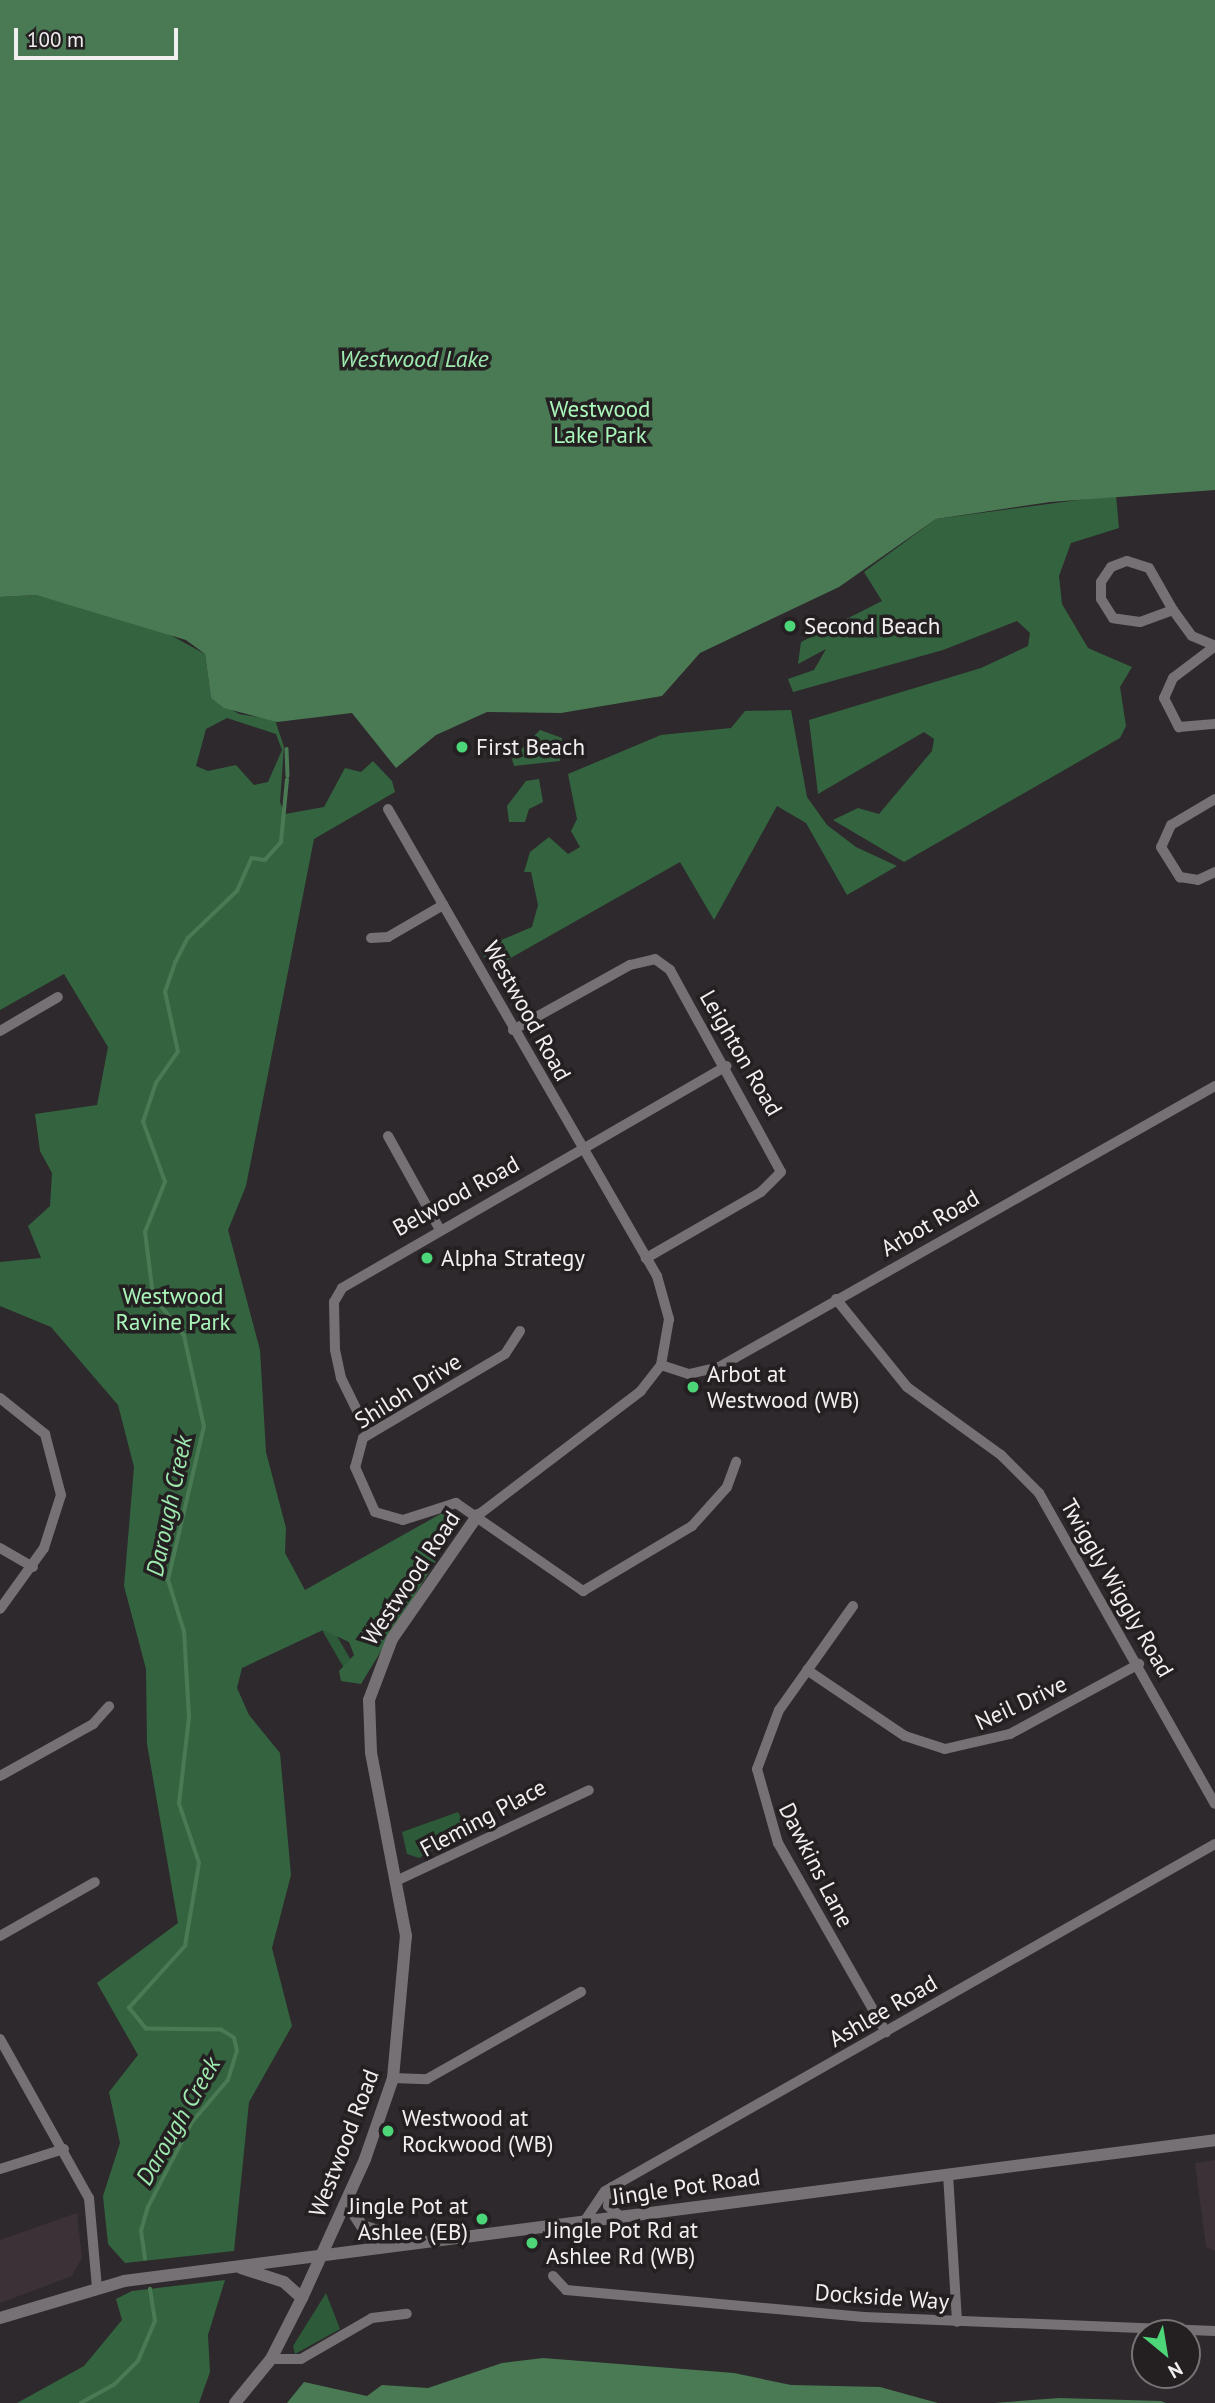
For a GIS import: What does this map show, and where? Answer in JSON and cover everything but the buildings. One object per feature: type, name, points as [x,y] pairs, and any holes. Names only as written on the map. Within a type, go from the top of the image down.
[{"type":"street","points":[[1173,610],[1140,622],[1112,618],[1101,600],[1101,582],[1111,567],[1135,561],[1161,583],[1173,610],[1192,636],[1214,647],[1164,691],[1179,727],[1215,724]]},
{"type":"street","points":[[1215,799],[1171,825],[1161,847],[1180,877],[1198,880],[1215,872]]},
{"type":"street","name":"Westwood Road","points":[[235,2403],[271,2359],[302,2298],[346,2203],[393,2078],[407,1958],[397,1881],[370,1744],[372,1683],[392,1639],[478,1515],[635,1396],[661,1365],[669,1319],[646,1258],[580,1148],[388,809]]},
{"type":"street","points":[[371,938],[388,937],[443,905]]},
{"type":"street","name":"Leighton Road","points":[[513,1030],[621,969],[654,959],[670,970],[777,1154],[779,1178],[646,1258]]},
{"type":"street","points":[[0,1031],[58,997]]},
{"type":"street","name":"Belwood Road","points":[[369,1433],[341,1378],[334,1302],[355,1276],[726,1066]]},
{"type":"street","name":"Arbot Road","points":[[661,1365],[689,1374],[711,1371],[1215,1086]]},
{"type":"street","points":[[388,1136],[439,1228]]},
{"type":"street","name":"Twiggly Wiggly Road","points":[[836,1299],[907,1387],[1001,1455],[1039,1493],[1139,1664],[1215,1804]]},
{"type":"street","name":"Shiloh Drive","points":[[478,1515],[450,1501],[403,1520],[375,1512],[355,1467],[358,1446],[369,1433],[505,1354],[520,1331]]},
{"type":"street","points":[[0,1398],[34,1420],[58,1467],[60,1507],[33,1567],[0,1609]]},
{"type":"street","points":[[478,1515],[583,1591],[692,1526],[727,1487],[736,1462]]},
{"type":"street","points":[[0,1548],[33,1567]]},
{"type":"street","name":"Dawkins Lane","points":[[853,1606],[807,1670],[761,1748],[760,1795],[778,1843],[886,2032]]},
{"type":"street","name":"Neil Drive","points":[[807,1670],[905,1736],[945,1749],[1010,1734],[1139,1664]]},
{"type":"street","points":[[0,1776],[93,1724],[109,1706]]},
{"type":"street","name":"Fleming Place","points":[[397,1881],[589,1790]]},
{"type":"street","name":"Ashlee Road","points":[[584,2222],[593,2201],[612,2186],[1215,1844]]},
{"type":"street","points":[[0,1936],[95,1882]]},
{"type":"street","points":[[393,2078],[427,2080],[581,1992]]},
{"type":"street","points":[[0,2039],[64,2149],[91,2204],[97,2287]]},
{"type":"street","name":"Jingle Pot Road","points":[[0,2318],[97,2287],[236,2266],[1215,2140]]},
{"type":"street","points":[[0,2169],[64,2149]]},
{"type":"street","points":[[948,2174],[957,2322]]},
{"type":"street","points":[[612,2186],[608,2206],[621,2217]]},
{"type":"street","points":[[346,2203],[362,2226],[416,2242]]},
{"type":"street","points":[[236,2266],[284,2282],[302,2298]]},
{"type":"street","name":"Dockside Way","points":[[553,2276],[566,2290],[957,2322],[1215,2331]]},
{"type":"street","points":[[271,2359],[301,2359],[372,2318],[407,2314]]},
{"type":"shaded area","points":[[322,1610],[356,1669],[347,1674],[313,1615]]},
{"type":"shaded area","points":[[458,1812],[468,1831],[419,1858],[407,1854],[402,1832]]},
{"type":"shaded area","points":[[1215,2160],[1215,2251],[1206,2247],[1195,2163]]},
{"type":"shaded area","points":[[77,2213],[82,2258],[72,2276],[0,2303],[0,2240]]},
{"type":"shaded area","points":[[326,2293],[340,2329],[295,2354],[293,2346]]},
{"type":"green space","points":[[1116,495],[1119,528],[1071,543],[1059,576],[1062,604],[1088,648],[1132,667],[1120,687],[1126,726],[1120,738],[904,862],[833,820],[858,808],[879,814],[932,751],[934,739],[924,732],[818,794],[809,720],[981,668],[1028,646],[1030,633],[1017,621],[943,650],[793,692],[788,679],[814,670],[826,649],[798,664],[801,642],[882,601],[864,572],[936,519]]},
{"type":"green space","name":"Westwood Ravine Park","points":[[36,595],[161,630],[205,654],[211,698],[239,714],[275,720],[284,747],[280,802],[285,814],[324,807],[345,768],[361,772],[373,761],[392,781],[395,792],[314,839],[246,1186],[228,1230],[260,1350],[266,1452],[286,1528],[285,1553],[305,1590],[444,1512],[459,1523],[361,1684],[341,1681],[339,1671],[354,1655],[349,1642],[323,1630],[242,1668],[237,1688],[249,1715],[280,1753],[291,1875],[272,1948],[292,2026],[249,2102],[234,2251],[125,2263],[108,2244],[103,2196],[120,2143],[109,2092],[138,2055],[97,1983],[178,1923],[147,1744],[146,1669],[124,1586],[134,1467],[118,1405],[51,1327],[0,1306],[0,1262],[41,1258],[28,1226],[50,1206],[52,1173],[40,1151],[35,1114],[97,1105],[108,1047],[64,974],[0,1010],[0,597]],"holes":[[[227,718],[276,734],[282,750],[268,782],[254,785],[236,765],[208,771],[196,766],[206,729]]]},
{"type":"green space","points":[[791,710],[807,797],[827,825],[856,847],[897,866],[847,895],[806,823],[777,806],[714,920],[680,862],[495,967],[483,956],[480,951],[532,927],[538,905],[531,872],[524,872],[530,852],[549,837],[568,854],[580,847],[571,831],[577,819],[568,774],[661,735],[731,728],[745,711]]},
{"type":"green space","points":[[540,730],[562,738],[560,761],[514,766],[512,759]]},
{"type":"green space","points":[[539,779],[543,802],[529,809],[525,822],[509,822],[507,806],[526,781]]},
{"type":"green space","points":[[225,2280],[208,2335],[210,2372],[199,2403],[17,2403],[84,2366],[122,2320],[116,2299],[132,2291]]},
{"type":"water","name":"Westwood Lake","points":[[0,0],[1215,0],[1215,490],[1050,502],[936,519],[839,587],[700,653],[662,696],[561,713],[487,712],[436,735],[396,768],[352,713],[277,722],[224,708],[211,698],[205,654],[186,640],[36,595],[0,597]]},
{"type":"water","points":[[543,2358],[734,2373],[791,2385],[880,2387],[938,2403],[287,2403],[304,2382],[367,2396],[382,2385],[428,2388],[502,2363]]},
{"type":"water","points":[[1059,2398],[1161,2401],[1166,2403],[994,2403]]},
{"type":"waterway","name":"Darough Creek","points":[[287,749],[288,776]]},
{"type":"waterway","name":"Darough Creek","points":[[145,2259],[141,2231],[148,2207],[192,2122],[228,2080],[237,2051],[234,2038],[221,2030],[146,2029],[129,2008],[185,1946],[199,1863],[179,1804],[189,1718],[184,1632],[168,1580],[204,1427],[184,1336],[153,1296],[145,1232],[165,1182],[143,1122],[156,1083],[178,1052],[165,992],[175,963],[188,938],[237,891],[252,858],[265,860],[281,842],[287,780]]},
{"type":"waterway","name":"Darough Creek","points":[[81,2403],[114,2385],[138,2361],[155,2321],[150,2289]]},
{"type":"place","name":"Second Beach","points":[[790,626]]},
{"type":"place","name":"First Beach","points":[[462,747]]},
{"type":"place","name":"Alpha Strategy","points":[[427,1258]]},
{"type":"place","name":"Arbot at Westwood (WB)","points":[[693,1387]]},
{"type":"place","name":"Westwood at Rockwood (WB)","points":[[388,2131]]},
{"type":"place","name":"Jingle Pot at Ashlee (EB)","points":[[482,2219]]},
{"type":"place","name":"Jingle Pot Rd at Ashlee Rd (WB)","points":[[532,2243]]},
{"type":"park label","name":"Westwood Lake Park","points":[[600,422]]}]
